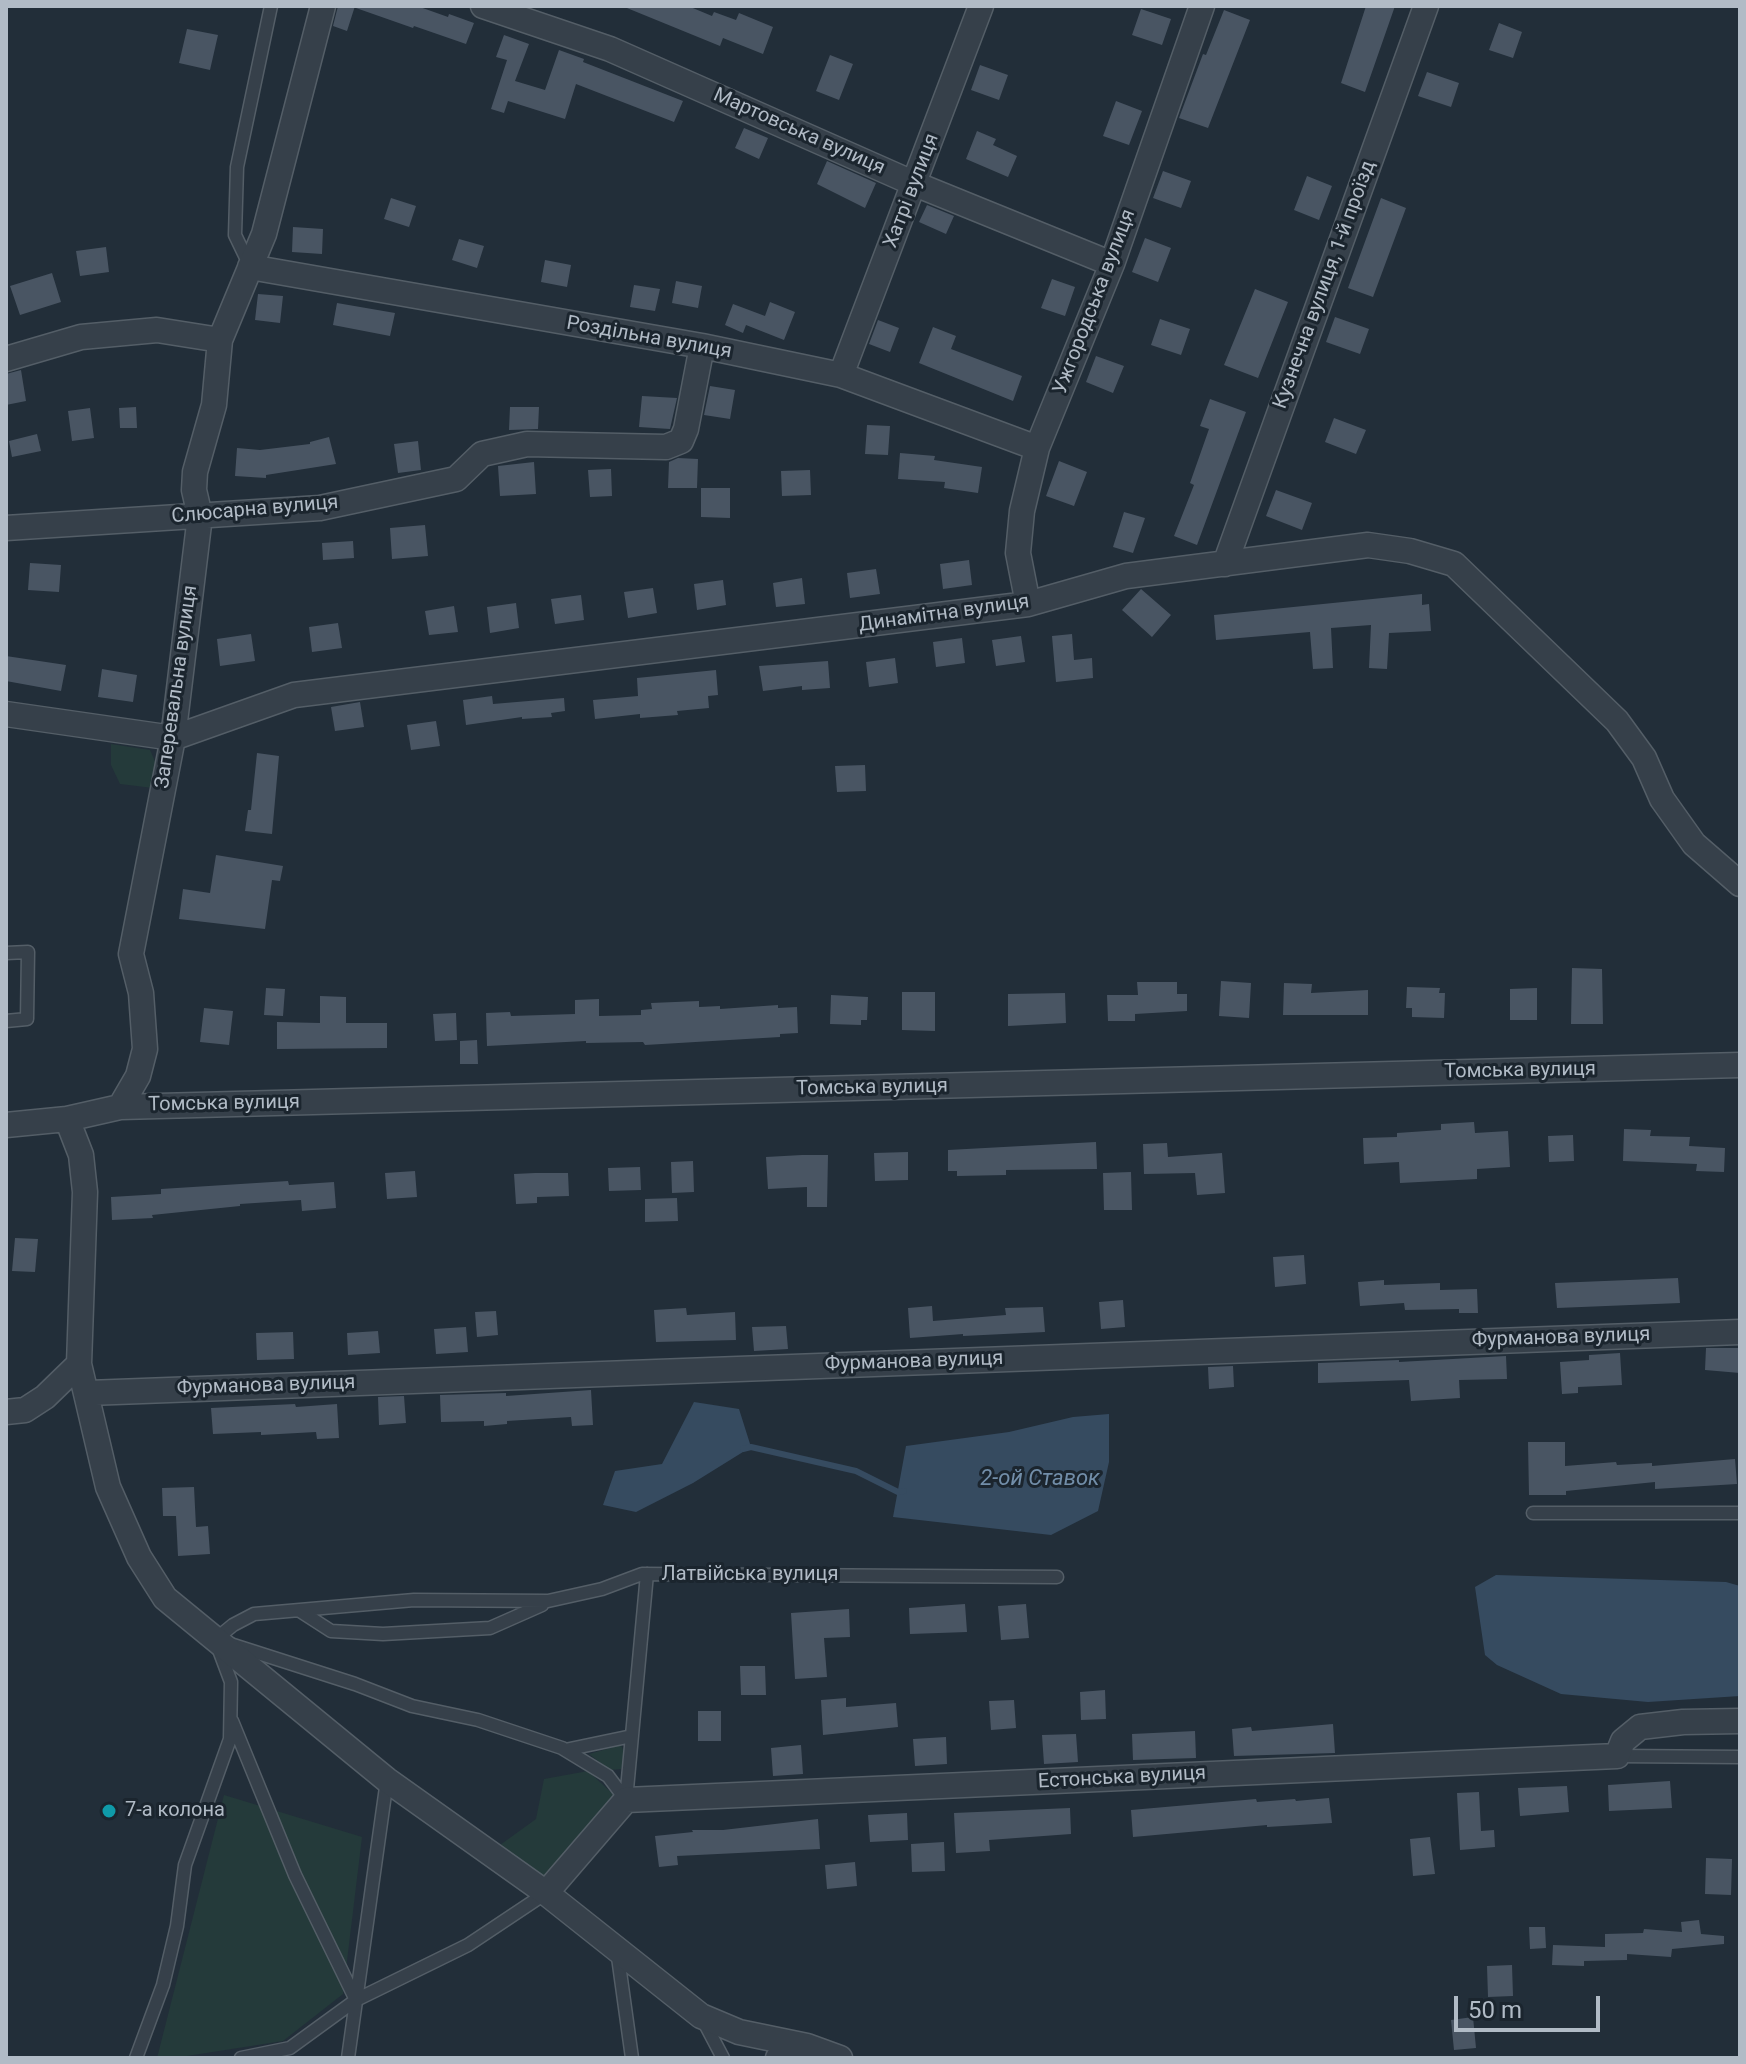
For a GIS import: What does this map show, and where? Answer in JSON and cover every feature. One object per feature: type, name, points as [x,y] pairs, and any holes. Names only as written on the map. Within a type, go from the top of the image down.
[{"type":"street","name":"Заперевальна вулиця","points":[[120,1107],[138,1076],[145,1049],[141,993],[131,954],[173,738],[200,516],[194,490],[195,472],[214,405],[220,340],[264,234],[323,6]]},
{"type":"street","name":"Мартовська вулиця","points":[[483,6],[610,49],[915,184],[1112,264]]},
{"type":"street","name":"Хатрі вулиця","points":[[841,375],[981,6]]},
{"type":"street","name":"Ужгородська вулиця","points":[[1028,604],[1018,553],[1022,511],[1037,448],[1112,264],[1202,6]]},
{"type":"street","name":"Кузнечна вулиця, 1-й проїзд","points":[[1225,564],[1426,6]]},
{"type":"street","name":"Роздільна вулиця","points":[[250,267],[702,346],[841,375],[1037,448]]},
{"type":"street","points":[[6,359],[81,337],[141,331],[157,330],[220,340]]},
{"type":"street","name":"Слюсарна вулиця","points":[[6,528],[320,508],[456,479],[482,454],[527,444],[666,447],[681,441],[686,429],[702,346]]},
{"type":"street","name":"Динамітна вулиця","points":[[6,714],[173,738],[294,695],[1028,604],[1126,576],[1368,545],[1410,551],[1454,564],[1617,721],[1644,758],[1662,799],[1694,844],[1740,884]]},
{"type":"street","name":"Томська вулиця","points":[[6,1125],[67,1119],[120,1107],[1740,1065]]},
{"type":"street","points":[[67,1119],[81,1155],[85,1192],[79,1364],[108,1487],[139,1557],[165,1598],[387,1780],[546,1893],[701,2016],[739,2032],[807,2046],[840,2058]]},
{"type":"street","name":"Фурманова вулиця","points":[[88,1393],[1740,1332]]},
{"type":"street","points":[[15,1411],[45,1397],[79,1364]]},
{"type":"street","points":[[1617,1756],[1623,1741],[1640,1727],[1683,1722],[1740,1721]]},
{"type":"street","name":"Естонська вулиця","points":[[626,1800],[1617,1756]]},
{"type":"street","points":[[546,1893],[626,1800]]},
{"type":"street","points":[[778,2058],[807,2046]]},
{"type":"lane","points":[[250,267],[235,235],[237,167],[271,6]]},
{"type":"lane","points":[[6,953],[28,952],[27,1019],[6,1021]]},
{"type":"lane","points":[[1533,1513],[1740,1513]]},
{"type":"lane","points":[[626,1800],[647,1574]]},
{"type":"lane","name":"Латвiйська вулиця","points":[[216,1639],[254,1614],[414,1600],[548,1601],[647,1574],[1057,1577]]},
{"type":"lane","points":[[300,1611],[331,1631],[383,1634],[490,1628],[548,1601]]},
{"type":"lane","points":[[136,2058],[163,1985],[177,1926],[185,1865],[230,1739],[231,1682],[216,1639]]},
{"type":"lane","points":[[216,1639],[412,1706],[478,1720],[565,1750],[608,1776],[626,1800]]},
{"type":"lane","points":[[231,1718],[295,1875],[356,2000]]},
{"type":"lane","points":[[565,1750],[632,1736]]},
{"type":"lane","name":"Естонська вулиця","points":[[1617,1756],[1740,1757]]},
{"type":"lane","points":[[348,2058],[387,1780]]},
{"type":"lane","points":[[241,2058],[290,2048],[356,2000],[468,1945],[546,1893]]},
{"type":"lane","points":[[616,1949],[632,2058]]},
{"type":"lane","points":[[701,2016],[723,2058]]},
{"type":"green space","points":[[111,744],[150,750],[160,773],[153,788],[120,784],[111,765]]},
{"type":"green space","points":[[621,1745],[625,1755],[621,1769],[610,1770],[589,1754]]},
{"type":"green space","points":[[588,1771],[615,1796],[551,1878],[527,1872],[500,1845],[536,1819],[544,1779]]},
{"type":"green space","points":[[224,1795],[362,1837],[343,1994],[283,2041],[157,2058]]},
{"type":"water","points":[[694,1402],[739,1409],[751,1447],[693,1483],[636,1512],[603,1505],[615,1471],[662,1464]]},
{"type":"water","name":"2-ой Ставок","points":[[1109,1414],[1109,1462],[1098,1511],[1051,1535],[893,1517],[906,1446],[1009,1432],[1073,1417]]},
{"type":"water","points":[[1496,1575],[1726,1582],[1740,1586],[1740,1696],[1648,1702],[1561,1694],[1497,1665],[1485,1655],[1475,1587]]},
{"type":"building","points":[[338,6],[355,6],[347,31],[333,26]]},
{"type":"building","points":[[357,6],[417,6],[474,23],[466,44]]},
{"type":"building","points":[[622,6],[688,6],[712,16],[714,12],[736,20],[739,13],[773,27],[763,54],[723,38],[720,46]]},
{"type":"building","points":[[1366,6],[1395,6],[1365,92],[1341,83]]},
{"type":"building","points":[[1141,9],[1171,19],[1162,45],[1132,35]]},
{"type":"building","points":[[1224,10],[1250,20],[1208,128],[1179,118],[1203,54],[1206,55]]},
{"type":"building","points":[[1499,23],[1522,32],[1513,58],[1489,50]]},
{"type":"building","points":[[187,29],[218,35],[210,70],[179,63]]},
{"type":"building","points":[[504,35],[529,44],[515,81],[545,90],[559,50],[683,101],[674,122],[576,84],[565,119],[508,101],[504,113],[491,109],[507,60],[496,57]]},
{"type":"building","points":[[830,55],[853,64],[839,100],[816,91]]},
{"type":"building","points":[[980,65],[1008,75],[999,100],[971,90]]},
{"type":"building","points":[[1427,72],[1459,83],[1451,107],[1418,96]]},
{"type":"building","points":[[1116,101],[1142,111],[1129,145],[1103,136]]},
{"type":"building","points":[[744,128],[768,138],[759,159],[735,148]]},
{"type":"building","points":[[977,131],[996,139],[993,145],[1017,156],[1008,177],[966,159]]},
{"type":"building","points":[[827,161],[876,183],[865,208],[817,184]]},
{"type":"building","points":[[1163,171],[1191,181],[1181,208],[1153,198]]},
{"type":"building","points":[[1307,176],[1332,186],[1319,220],[1294,210]]},
{"type":"building","points":[[391,198],[416,206],[409,227],[384,219]]},
{"type":"building","points":[[1381,198],[1406,208],[1373,297],[1348,288]]},
{"type":"building","points":[[927,205],[954,216],[946,234],[919,222]]},
{"type":"building","points":[[293,227],[323,229],[322,254],[292,252]]},
{"type":"building","points":[[1145,238],[1171,248],[1158,282],[1132,272]]},
{"type":"building","points":[[459,239],[484,246],[477,268],[452,260]]},
{"type":"building","points":[[106,247],[109,272],[80,276],[76,251]]},
{"type":"building","points":[[545,260],[571,265],[567,287],[541,282]]},
{"type":"building","points":[[52,273],[61,302],[20,315],[10,286]]},
{"type":"building","points":[[1052,279],[1075,287],[1065,316],[1041,308]]},
{"type":"building","points":[[676,281],[702,286],[698,308],[672,303]]},
{"type":"building","points":[[634,285],[660,289],[655,311],[630,307]]},
{"type":"building","points":[[1255,289],[1288,302],[1258,378],[1224,365]]},
{"type":"building","points":[[258,294],[283,296],[280,323],[255,320]]},
{"type":"building","points":[[770,302],[795,312],[784,340],[746,325],[743,333],[725,325],[733,304],[765,316]]},
{"type":"building","points":[[337,303],[395,313],[390,336],[333,325]]},
{"type":"building","points":[[1335,317],[1369,329],[1360,354],[1326,342]]},
{"type":"building","points":[[1160,319],[1190,329],[1181,355],[1151,345]]},
{"type":"building","points":[[878,320],[899,328],[890,352],[869,344]]},
{"type":"building","points":[[933,327],[956,336],[951,349],[1022,376],[1013,401],[919,363]]},
{"type":"building","points":[[1096,356],[1124,366],[1113,393],[1086,382]]},
{"type":"building","points":[[21,370],[26,401],[6,405],[6,374]]},
{"type":"building","points":[[710,386],[735,390],[730,419],[704,415]]},
{"type":"building","points":[[642,396],[677,398],[670,429],[639,427]]},
{"type":"building","points":[[1210,399],[1246,412],[1197,545],[1174,536],[1194,485],[1190,483],[1209,429],[1200,426]]},
{"type":"building","points":[[136,407],[137,428],[120,428],[119,408]]},
{"type":"building","points":[[510,407],[539,407],[538,429],[509,430]]},
{"type":"building","points":[[90,408],[94,438],[72,441],[68,411]]},
{"type":"building","points":[[1334,418],[1366,430],[1356,454],[1325,442]]},
{"type":"building","points":[[867,425],[890,426],[888,455],[865,454]]},
{"type":"building","points":[[37,434],[41,451],[12,457],[9,441]]},
{"type":"building","points":[[329,437],[336,464],[266,475],[266,478],[235,476],[237,448],[260,450],[310,444]]},
{"type":"building","points":[[418,441],[421,470],[398,473],[394,444]]},
{"type":"building","points":[[900,453],[935,456],[934,460],[982,467],[978,493],[944,488],[945,482],[898,479]]},
{"type":"building","points":[[678,458],[698,459],[697,488],[668,488],[669,462]]},
{"type":"building","points":[[1059,461],[1087,472],[1074,506],[1046,496]]},
{"type":"building","points":[[534,462],[536,494],[500,496],[498,466]]},
{"type":"building","points":[[611,469],[612,496],[590,497],[588,470]]},
{"type":"building","points":[[810,470],[811,495],[782,496],[781,471]]},
{"type":"building","points":[[701,488],[730,488],[730,518],[701,517]]},
{"type":"building","points":[[1276,490],[1312,503],[1302,530],[1266,516]]},
{"type":"building","points":[[1124,512],[1145,518],[1133,553],[1113,547]]},
{"type":"building","points":[[425,525],[428,556],[392,559],[390,528]]},
{"type":"building","points":[[353,541],[354,558],[323,560],[322,543]]},
{"type":"building","points":[[969,560],[972,585],[943,589],[940,564]]},
{"type":"building","points":[[30,563],[61,565],[59,592],[28,590]]},
{"type":"building","points":[[876,569],[880,594],[850,598],[847,573]]},
{"type":"building","points":[[802,578],[805,604],[776,607],[773,583]]},
{"type":"building","points":[[723,580],[726,605],[697,610],[694,584]]},
{"type":"building","points":[[653,588],[657,613],[628,618],[624,592]]},
{"type":"building","points":[[1141,589],[1171,615],[1152,637],[1122,610]]},
{"type":"building","points":[[1422,594],[1422,605],[1429,604],[1431,631],[1389,633],[1387,669],[1369,668],[1371,625],[1331,628],[1333,668],[1313,669],[1310,632],[1216,640],[1214,615]]},
{"type":"building","points":[[581,595],[584,620],[555,624],[551,599]]},
{"type":"building","points":[[516,603],[519,628],[490,633],[487,607]]},
{"type":"building","points":[[454,606],[458,632],[429,635],[425,611]]},
{"type":"building","points":[[338,623],[342,648],[312,652],[309,627]]},
{"type":"building","points":[[251,634],[255,661],[220,666],[217,639]]},
{"type":"building","points":[[1072,634],[1074,660],[1092,658],[1093,678],[1056,682],[1052,636]]},
{"type":"building","points":[[1021,636],[1025,662],[996,666],[992,640]]},
{"type":"building","points":[[962,638],[965,663],[936,667],[933,642]]},
{"type":"building","points":[[6,656],[66,665],[61,691],[6,681]]},
{"type":"building","points":[[895,658],[898,683],[869,687],[866,662]]},
{"type":"building","points":[[828,661],[830,688],[802,690],[802,686],[763,691],[759,666]]},
{"type":"building","points":[[102,669],[137,675],[133,702],[98,697]]},
{"type":"building","points":[[716,670],[718,695],[708,696],[709,708],[677,711],[678,715],[640,718],[640,714],[595,719],[593,700],[638,696],[637,678]]},
{"type":"building","points":[[492,696],[493,704],[564,698],[565,711],[551,713],[552,717],[522,717],[466,725],[463,700]]},
{"type":"building","points":[[360,702],[364,727],[335,731],[331,707]]},
{"type":"building","points":[[436,721],[440,746],[411,750],[407,725]]},
{"type":"building","points":[[257,753],[279,756],[272,834],[245,831],[248,810],[251,810]]},
{"type":"building","points":[[865,765],[866,791],[837,792],[835,766]]},
{"type":"building","points":[[216,855],[283,866],[280,881],[272,880],[265,929],[179,919],[183,889],[210,893]]},
{"type":"building","points":[[1572,968],[1602,969],[1603,1024],[1571,1024]]},
{"type":"building","points":[[1221,981],[1251,983],[1249,1018],[1219,1016]]},
{"type":"building","points":[[1137,982],[1177,982],[1177,994],[1187,994],[1187,1011],[1135,1014],[1135,1021],[1108,1021],[1107,995],[1138,995]]},
{"type":"building","points":[[1284,983],[1312,984],[1311,993],[1368,990],[1368,1015],[1283,1015]]},
{"type":"building","points":[[1407,987],[1440,988],[1439,993],[1445,993],[1444,1018],[1412,1017],[1412,1008],[1406,1008]]},
{"type":"building","points":[[266,988],[285,989],[283,1016],[264,1015]]},
{"type":"building","points":[[1537,988],[1537,1020],[1510,1020],[1510,989]]},
{"type":"building","points":[[902,992],[935,992],[935,1031],[902,1030]]},
{"type":"building","points":[[1065,993],[1066,1023],[1008,1026],[1008,994]]},
{"type":"building","points":[[831,995],[868,997],[867,1020],[861,1020],[861,1025],[830,1024]]},
{"type":"building","points":[[320,996],[346,997],[346,1023],[387,1023],[387,1048],[277,1049],[277,1022],[320,1023]]},
{"type":"building","points":[[599,999],[599,1016],[641,1015],[641,1010],[652,1009],[651,1003],[699,1001],[699,1007],[720,1006],[720,1009],[778,1005],[778,1008],[797,1007],[798,1033],[780,1034],[780,1037],[645,1045],[643,1042],[586,1041],[487,1046],[486,1013],[510,1012],[511,1016],[575,1014],[575,1000]]},
{"type":"building","points":[[204,1008],[233,1011],[229,1045],[200,1042]]},
{"type":"building","points":[[456,1013],[457,1040],[435,1041],[433,1014]]},
{"type":"building","points":[[477,1040],[478,1064],[460,1064],[460,1041]]},
{"type":"building","points":[[1474,1122],[1475,1133],[1508,1131],[1510,1167],[1477,1169],[1477,1179],[1400,1183],[1399,1162],[1364,1164],[1363,1138],[1397,1137],[1397,1133],[1441,1130],[1441,1124]]},
{"type":"building","points":[[1624,1129],[1651,1130],[1650,1136],[1690,1137],[1689,1146],[1725,1148],[1724,1172],[1696,1171],[1697,1164],[1623,1161]]},
{"type":"building","points":[[1573,1135],[1574,1161],[1549,1162],[1548,1136]]},
{"type":"building","points":[[1096,1142],[1097,1169],[1006,1170],[1006,1175],[957,1176],[957,1171],[948,1171],[948,1150]]},
{"type":"building","points":[[1167,1143],[1168,1157],[1222,1153],[1225,1193],[1197,1195],[1195,1173],[1144,1174],[1143,1144]]},
{"type":"building","points":[[908,1152],[908,1180],[875,1181],[874,1153]]},
{"type":"building","points":[[828,1155],[827,1207],[807,1207],[807,1187],[768,1189],[766,1157]]},
{"type":"building","points":[[693,1161],[694,1192],[672,1193],[671,1162]]},
{"type":"building","points":[[640,1167],[641,1190],[609,1191],[608,1168]]},
{"type":"building","points":[[415,1171],[417,1197],[387,1199],[385,1173]]},
{"type":"building","points":[[1131,1172],[1132,1210],[1104,1210],[1103,1173]]},
{"type":"building","points":[[568,1173],[569,1196],[537,1197],[537,1203],[516,1204],[514,1174]]},
{"type":"building","points":[[288,1181],[289,1185],[334,1182],[336,1208],[302,1211],[301,1200],[240,1204],[152,1215],[153,1218],[112,1220],[111,1197],[161,1194],[161,1189]]},
{"type":"building","points":[[677,1198],[678,1221],[645,1222],[645,1199]]},
{"type":"building","points":[[15,1238],[38,1239],[35,1272],[12,1271]]},
{"type":"building","points":[[1304,1255],[1306,1284],[1275,1287],[1273,1257]]},
{"type":"building","points":[[1678,1278],[1680,1303],[1557,1308],[1555,1283]]},
{"type":"building","points":[[1384,1280],[1384,1285],[1440,1283],[1440,1290],[1477,1289],[1478,1313],[1459,1313],[1459,1309],[1405,1310],[1404,1303],[1360,1306],[1358,1282]]},
{"type":"building","points":[[1123,1300],[1125,1327],[1101,1329],[1099,1302]]},
{"type":"building","points":[[932,1306],[933,1321],[1006,1315],[1005,1308],[1043,1307],[1045,1332],[910,1338],[908,1308]]},
{"type":"building","points":[[686,1308],[687,1315],[735,1312],[736,1340],[656,1342],[654,1310]]},
{"type":"building","points":[[496,1311],[498,1335],[477,1337],[475,1312]]},
{"type":"building","points":[[786,1326],[788,1349],[754,1351],[752,1327]]},
{"type":"building","points":[[466,1327],[468,1352],[436,1354],[434,1329]]},
{"type":"building","points":[[378,1331],[380,1353],[348,1355],[347,1333]]},
{"type":"building","points":[[293,1332],[294,1359],[257,1360],[256,1333]]},
{"type":"building","points":[[1706,1348],[1739,1348],[1740,1373],[1705,1370]]},
{"type":"building","points":[[1620,1353],[1622,1385],[1578,1387],[1578,1393],[1562,1394],[1560,1362],[1589,1360],[1589,1355]]},
{"type":"building","points":[[1506,1356],[1507,1379],[1459,1380],[1460,1398],[1411,1401],[1409,1380],[1318,1383],[1318,1363]]},
{"type":"building","points":[[1233,1366],[1234,1387],[1209,1389],[1208,1367]]},
{"type":"building","points":[[591,1390],[593,1425],[572,1426],[571,1417],[507,1421],[507,1424],[484,1426],[484,1421],[441,1422],[440,1395],[506,1393],[506,1396]]},
{"type":"building","points":[[404,1396],[406,1423],[379,1425],[378,1397]]},
{"type":"building","points":[[295,1404],[296,1407],[337,1404],[339,1438],[317,1439],[316,1432],[213,1434],[211,1408]]},
{"type":"building","points":[[1528,1442],[1565,1442],[1565,1466],[1616,1462],[1617,1465],[1652,1463],[1652,1466],[1735,1459],[1737,1484],[1655,1489],[1655,1482],[1566,1491],[1566,1495],[1529,1495]]},
{"type":"building","points":[[194,1487],[196,1527],[208,1526],[210,1554],[178,1556],[176,1516],[163,1516],[162,1488]]},
{"type":"building","points":[[965,1604],[967,1632],[910,1634],[909,1608]]},
{"type":"building","points":[[1026,1604],[1029,1638],[1001,1640],[998,1606]]},
{"type":"building","points":[[849,1609],[850,1637],[824,1638],[827,1677],[795,1679],[791,1613]]},
{"type":"building","points":[[740,1666],[765,1666],[766,1695],[741,1695]]},
{"type":"building","points":[[1105,1690],[1106,1719],[1081,1720],[1080,1692]]},
{"type":"building","points":[[846,1698],[846,1707],[896,1703],[898,1727],[823,1735],[821,1700]]},
{"type":"building","points":[[1014,1700],[1016,1728],[991,1730],[989,1701]]},
{"type":"building","points":[[698,1711],[721,1711],[721,1741],[698,1741]]},
{"type":"building","points":[[1333,1724],[1335,1753],[1234,1756],[1232,1729],[1251,1727],[1252,1731]]},
{"type":"building","points":[[1195,1731],[1196,1758],[1133,1760],[1132,1734]]},
{"type":"building","points":[[1076,1734],[1078,1762],[1044,1764],[1042,1735]]},
{"type":"building","points":[[946,1737],[947,1764],[915,1766],[913,1739]]},
{"type":"building","points":[[801,1745],[803,1774],[773,1776],[771,1748]]},
{"type":"building","points":[[1670,1781],[1672,1808],[1609,1811],[1608,1785]]},
{"type":"building","points":[[1567,1786],[1569,1812],[1520,1816],[1518,1788]]},
{"type":"building","points":[[1479,1792],[1481,1831],[1494,1830],[1495,1847],[1460,1850],[1457,1793]]},
{"type":"building","points":[[1329,1798],[1332,1823],[1267,1825],[1133,1837],[1131,1810],[1256,1799],[1257,1802]]},
{"type":"building","points":[[1070,1808],[1071,1834],[989,1840],[990,1851],[956,1853],[954,1813]]},
{"type":"building","points":[[907,1813],[908,1840],[870,1842],[868,1815]]},
{"type":"building","points":[[818,1819],[820,1849],[677,1856],[678,1865],[659,1867],[655,1836]]},
{"type":"building","points":[[1430,1837],[1435,1874],[1413,1876],[1410,1839]]},
{"type":"building","points":[[944,1842],[945,1871],[912,1872],[911,1844]]},
{"type":"building","points":[[1706,1858],[1732,1859],[1731,1895],[1705,1894]]},
{"type":"building","points":[[855,1862],[857,1886],[827,1889],[825,1865]]},
{"type":"building","points":[[1699,1920],[1701,1934],[1724,1936],[1724,1944],[1672,1949],[1671,1957],[1627,1954],[1627,1960],[1584,1961],[1584,1966],[1552,1965],[1553,1945],[1605,1947],[1605,1934],[1643,1933],[1644,1929],[1682,1932],[1681,1922]]},
{"type":"building","points":[[1529,1927],[1545,1927],[1546,1948],[1530,1949]]},
{"type":"building","points":[[1512,1965],[1513,1996],[1488,1997],[1487,1966]]},
{"type":"building","points":[[1473,2017],[1476,2048],[1454,2050],[1451,2020]]},
{"type":"waterway","points":[[743,1449],[751,1447],[856,1471],[898,1492],[904,1491]]},
{"type":"place","name":"7-а колона","points":[[109,1811]]}]
